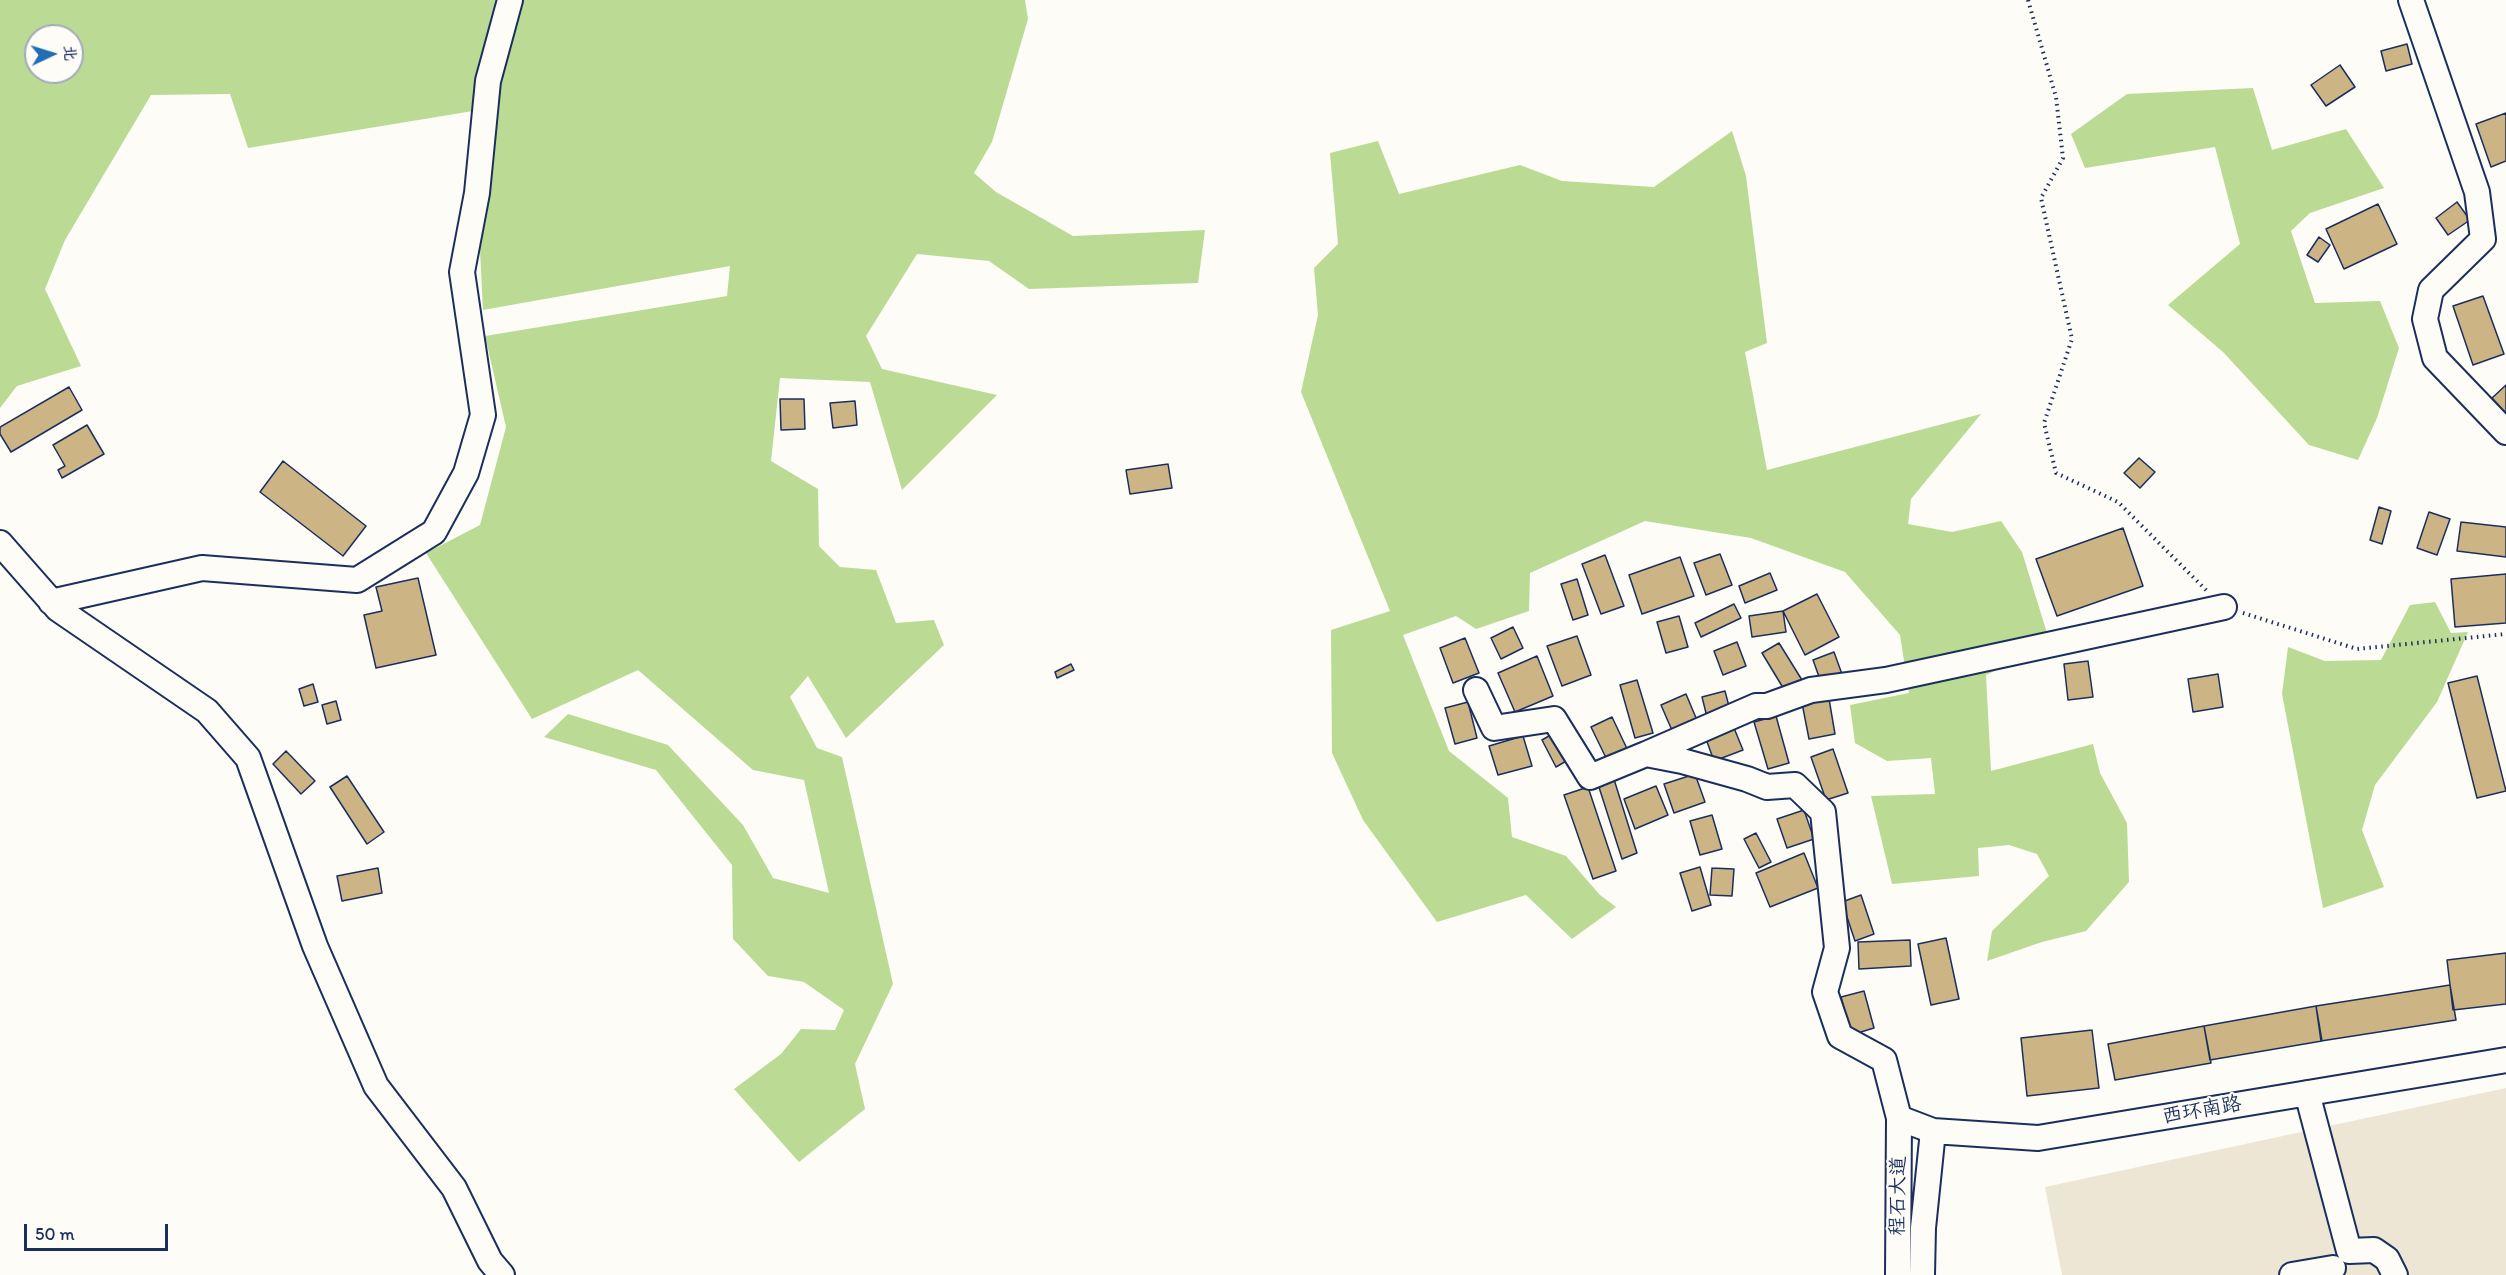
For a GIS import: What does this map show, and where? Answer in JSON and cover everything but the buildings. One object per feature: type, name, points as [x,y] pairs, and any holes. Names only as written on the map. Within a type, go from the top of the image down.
[{"type":"street","points":[[51,602],[202,568],[357,580],[434,532],[466,473],[483,415],[462,272],[477,193],[488,81],[510,0]]},
{"type":"street","points":[[2411,0],[2477,192],[2483,239],[2431,290],[2425,319],[2435,358],[2506,432]]},
{"type":"street","points":[[0,543],[58,609],[207,711],[248,758],[315,946],[376,1086],[454,1188],[490,1261],[502,1275]]},
{"type":"street","points":[[1476,690],[1494,728],[1554,718],[1590,777],[1756,706],[1767,706],[1811,690],[1886,680],[2224,607]]},
{"type":"street","name":"程石大道","points":[[1646,754],[1747,778],[1767,787],[1795,785],[1823,812],[1837,948],[1825,992],[1840,1036],[1884,1060],[1899,1118],[1898,1275]]},
{"type":"street","name":"西环南路","points":[[1899,1118],[1933,1131],[2038,1138],[2506,1060]]},
{"type":"street","points":[[2307,1093],[2338,1265]]},
{"type":"street","name":"程石大道","points":[[1922,1275],[1923,1228],[1933,1131]]},
{"type":"street","points":[[2292,1275],[2338,1265],[2374,1250],[2387,1259],[2395,1275]]},
{"type":"path","points":[[2028,0],[2056,97],[2063,158],[2041,198],[2072,339],[2044,423],[2056,473],[2118,502],[2224,607],[2357,649],[2506,634]]},
{"type":"shaded area","points":[[2506,1088],[2506,1275],[2062,1275],[2045,1187]]},
{"type":"green space","points":[[0,0],[1025,0],[1028,19],[992,142],[974,173],[996,192],[1073,236],[1205,230],[1198,283],[1029,289],[989,261],[917,254],[866,336],[882,369],[997,395],[902,490],[870,382],[780,378],[771,461],[818,489],[819,546],[840,567],[876,570],[896,623],[934,620],[944,645],[846,738],[808,676],[790,697],[817,748],[842,757],[893,984],[855,1064],[865,1109],[799,1162],[734,1089],[781,1054],[801,1029],[835,1030],[844,1010],[804,982],[768,976],[733,939],[732,865],[656,770],[544,737],[568,714],[668,745],[743,825],[773,878],[829,893],[804,780],[753,770],[638,670],[532,719],[426,553],[480,525],[506,427],[485,336],[727,296],[730,266],[483,310],[473,111],[248,148],[230,94],[151,95],[65,240],[45,289],[81,366],[17,386],[0,408]]},
{"type":"green space","points":[[2253,88],[2272,150],[2346,129],[2384,188],[2310,213],[2291,231],[2315,303],[2380,301],[2399,348],[2377,418],[2358,460],[2309,445],[2223,352],[2168,305],[2240,244],[2215,147],[2085,168],[2071,134],[2127,94]]},
{"type":"green space","points":[[1732,131],[1746,176],[1767,343],[1745,352],[1767,470],[1981,414],[1911,499],[1908,524],[1952,532],[2001,521],[2022,552],[2051,646],[1986,675],[1991,771],[2093,744],[2100,773],[2127,823],[2129,882],[2086,931],[2042,942],[1987,961],[1992,931],[2049,876],[2037,854],[2009,845],[1978,848],[1979,876],[1892,884],[1871,796],[1935,794],[1931,758],[1887,761],[1855,743],[1850,705],[1909,693],[1900,635],[1845,572],[1751,538],[1645,521],[1530,573],[1529,611],[1476,629],[1456,616],[1403,635],[1449,751],[1508,798],[1512,837],[1566,856],[1600,895],[1616,907],[1572,939],[1526,895],[1437,922],[1363,820],[1332,753],[1331,630],[1390,611],[1301,392],[1318,315],[1314,268],[1338,244],[1330,153],[1378,141],[1399,194],[1520,165],[1562,181],[1654,187]]},
{"type":"green space","points":[[2435,602],[2451,633],[2468,632],[2437,702],[2375,785],[2362,830],[2384,887],[2323,908],[2282,694],[2288,647],[2325,661],[2381,660],[2410,605]]}]
